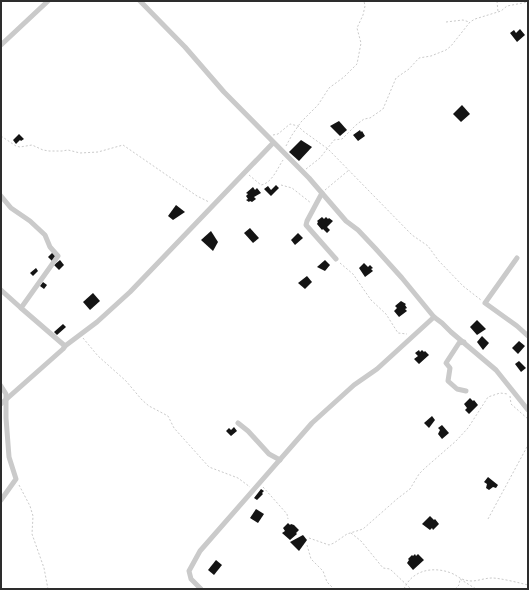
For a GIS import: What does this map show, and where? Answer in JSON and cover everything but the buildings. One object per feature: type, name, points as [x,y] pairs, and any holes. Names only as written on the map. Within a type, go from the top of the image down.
[{"type":"street","points":[[1,45],[48,1]]},
{"type":"street","points":[[140,1],[185,47],[224,92],[303,172],[346,220],[358,230],[402,278],[434,317],[496,370],[528,410]]},
{"type":"street","points":[[1,404],[28,382],[65,346],[97,322],[130,292],[273,143]]},
{"type":"street","points":[[322,193],[306,226],[336,259]]},
{"type":"street","points":[[1,196],[12,208],[30,221],[45,235],[50,247],[58,256],[21,308]]},
{"type":"street","points":[[517,258],[485,303],[517,326],[528,336]]},
{"type":"street","points":[[1,290],[65,346]]},
{"type":"street","points":[[201,589],[190,578],[189,571],[192,562],[201,550],[312,423],[354,385],[377,369],[434,317]]},
{"type":"street","points":[[464,342],[459,343],[446,363],[450,368],[448,380],[457,389],[466,391]]},
{"type":"street","points":[[1,386],[6,394],[9,457],[16,479],[1,500]]},
{"type":"street","points":[[238,423],[248,430],[269,454],[280,460]]},
{"type":"path","points":[[245,172],[261,185],[264,185],[273,176],[285,154],[289,140],[298,126],[318,105],[329,88],[358,64],[361,43],[358,28],[364,10],[364,1]]},
{"type":"path","points":[[497,1],[498,12]]},
{"type":"path","points":[[303,172],[320,158],[334,140],[342,139],[356,125],[383,109],[396,78],[409,69],[419,58],[438,54],[451,46],[470,22],[475,19],[502,11],[507,6],[528,2]]},
{"type":"path","points":[[446,22],[463,20],[470,22]]},
{"type":"path","points":[[266,135],[278,134],[290,124],[298,126],[328,149],[412,235],[428,246],[438,260],[463,286],[485,303]]},
{"type":"path","points":[[1,136],[16,146],[20,147],[32,145],[49,151],[62,152],[68,150],[80,153],[98,152],[123,145],[197,196],[214,204]]},
{"type":"path","points":[[322,193],[350,170]]},
{"type":"path","points":[[281,185],[292,188],[315,206]]},
{"type":"path","points":[[336,259],[353,274],[371,300],[386,314],[398,333],[414,336]]},
{"type":"path","points":[[80,334],[98,356],[126,381],[142,400],[149,406],[168,416],[174,428],[209,467],[244,482],[253,491]]},
{"type":"path","points":[[309,538],[329,545],[362,529],[397,499],[410,490],[419,474],[456,441],[468,428],[488,397],[500,393],[517,396]]},
{"type":"path","points":[[509,394],[511,404],[528,419]]},
{"type":"path","points":[[488,519],[528,445]]},
{"type":"path","points":[[16,479],[30,506],[33,516],[32,534],[44,568],[48,589]]},
{"type":"path","points":[[260,483],[287,514],[288,519]]},
{"type":"path","points":[[351,533],[361,541],[382,568],[390,569],[411,589]]},
{"type":"path","points":[[307,545],[311,559],[323,571],[327,582],[334,589]]},
{"type":"path","points":[[404,589],[409,579],[415,575],[434,569],[452,573],[476,589]]},
{"type":"path","points":[[460,579],[472,581],[492,578],[528,585]]},
{"type":"path","points":[[455,589],[459,585],[460,579]]}]
